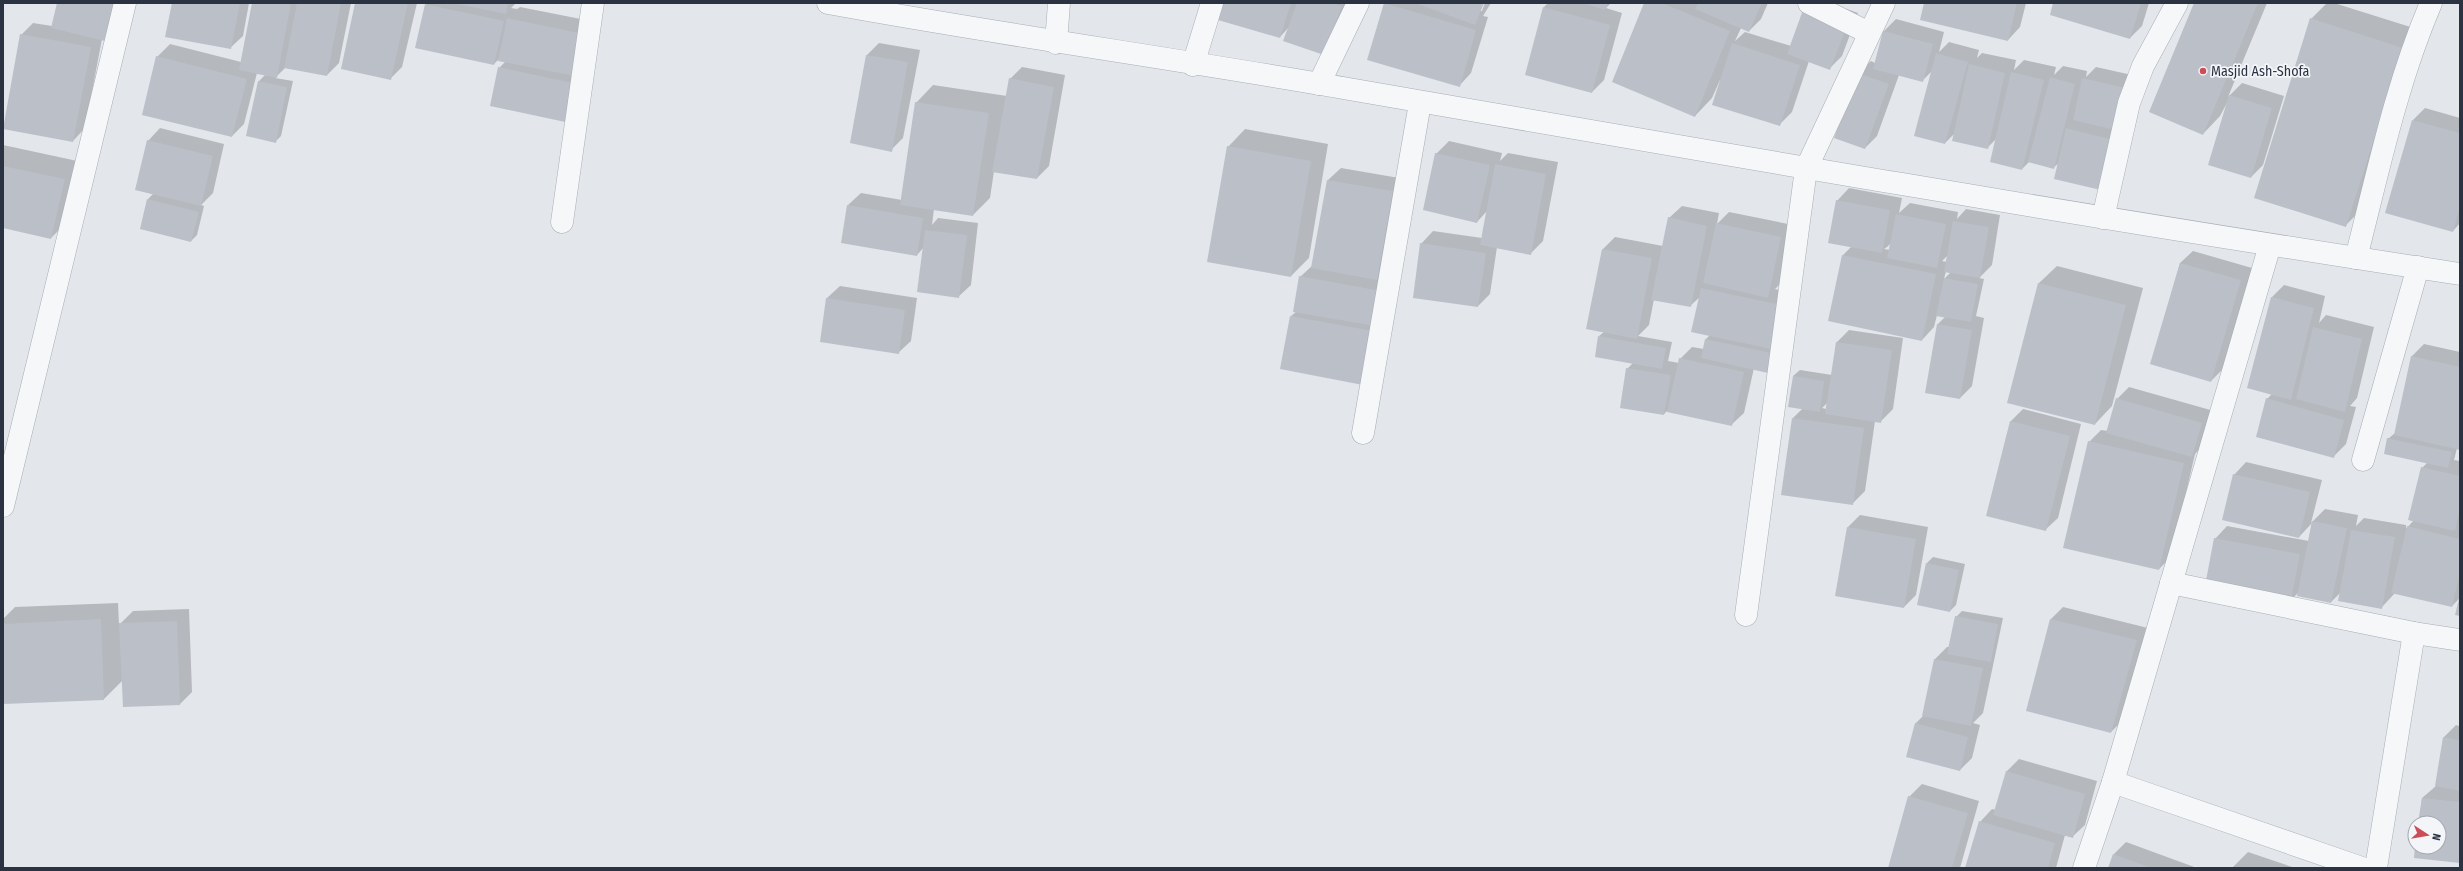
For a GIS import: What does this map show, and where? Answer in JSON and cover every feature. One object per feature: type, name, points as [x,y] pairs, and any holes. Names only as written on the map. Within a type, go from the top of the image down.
[{"type":"street","points":[[3,506],[125,3]]},
{"type":"street","points":[[562,222],[593,3]]},
{"type":"street","points":[[1056,43],[1059,3]]},
{"type":"street","points":[[1193,65],[1212,3]]},
{"type":"street","points":[[1319,84],[1358,3]]},
{"type":"street","points":[[1809,3],[1869,33]]},
{"type":"street","points":[[1746,615],[1806,169],[1884,3]]},
{"type":"street","points":[[2103,218],[2129,103],[2142,66],[2177,3]]},
{"type":"street","points":[[2356,258],[2391,121],[2416,38],[2430,3]]},
{"type":"street","points":[[836,4],[1056,43],[1319,84],[1420,103],[1806,169],[2270,245],[2460,274]]},
{"type":"street","points":[[1363,433],[1420,103]]},
{"type":"street","points":[[2084,868],[2113,782],[2270,245]]},
{"type":"street","points":[[2363,460],[2418,267]]},
{"type":"street","points":[[2171,583],[2414,633],[2460,640]]},
{"type":"street","points":[[2376,868],[2414,633]]},
{"type":"street","points":[[2113,782],[2362,868]]},
{"type":"building","points":[[57,3],[114,3],[105,41],[51,28]]},
{"type":"building","points":[[172,3],[240,3],[231,49],[165,37]]},
{"type":"building","points":[[252,3],[291,3],[277,78],[239,70]]},
{"type":"building","points":[[297,3],[341,3],[327,76],[284,68]]},
{"type":"building","points":[[355,3],[408,3],[391,80],[341,69]]},
{"type":"building","points":[[452,3],[508,3],[506,14]]},
{"type":"building","points":[[1223,3],[1291,3],[1280,38],[1218,20]]},
{"type":"building","points":[[1297,3],[1332,3],[1342,6],[1324,55],[1283,41]]},
{"type":"building","points":[[1384,3],[1476,30],[1460,87],[1367,60]]},
{"type":"building","points":[[1415,3],[1484,3],[1475,25]]},
{"type":"building","points":[[1583,3],[1608,3],[1605,10]]},
{"type":"building","points":[[1644,3],[1662,3],[1730,31],[1695,117],[1612,82]]},
{"type":"building","points":[[1698,3],[1762,3],[1749,32],[1695,9]]},
{"type":"building","points":[[1924,3],[2017,3],[2008,41],[1920,20]]},
{"type":"building","points":[[2053,3],[2141,3],[2130,39],[2050,15]]},
{"type":"building","points":[[2194,3],[2258,3],[2203,135],[2149,112]]},
{"type":"building","points":[[425,4],[504,21],[494,65],[415,48]]},
{"type":"building","points":[[1543,7],[1610,25],[1592,93],[1525,75]]},
{"type":"building","points":[[1803,10],[1847,26],[1830,70],[1787,54]]},
{"type":"building","points":[[507,18],[584,34],[575,76],[498,61]]},
{"type":"building","points":[[2310,18],[2403,48],[2346,227],[2254,198]]},
{"type":"building","points":[[1883,31],[1933,44],[1923,82],[1873,69]]},
{"type":"building","points":[[20,34],[91,47],[73,142],[3,129]]},
{"type":"building","points":[[1732,43],[1800,65],[1780,126],[1712,105]]},
{"type":"building","points":[[1936,53],[1968,62],[1945,144],[1914,136]]},
{"type":"building","points":[[866,55],[908,62],[892,152],[850,143]]},
{"type":"building","points":[[156,56],[247,79],[232,137],[142,115]]},
{"type":"building","points":[[1969,64],[2005,73],[1988,149],[1952,141]]},
{"type":"building","points":[[498,67],[578,84],[570,123],[490,106]]},
{"type":"building","points":[[2011,72],[2044,80],[2022,170],[1990,162]]},
{"type":"building","points":[[1858,73],[1889,84],[1865,149],[1834,138]]},
{"type":"building","points":[[2050,77],[2075,84],[2054,169],[2028,162]]},
{"type":"building","points":[[1009,78],[1054,87],[1037,179],[992,172]]},
{"type":"building","points":[[2082,78],[2130,89],[2119,131],[2073,120]]},
{"type":"building","points":[[258,81],[287,87],[276,143],[246,136]]},
{"type":"building","points":[[2229,95],[2272,108],[2251,178],[2208,165]]},
{"type":"building","points":[[915,102],[989,113],[973,216],[900,205]]},
{"type":"building","points":[[2412,120],[2460,133],[2460,207],[2453,232],[2385,213]]},
{"type":"building","points":[[2066,128],[2117,141],[2105,191],[2054,179]]},
{"type":"building","points":[[147,140],[213,156],[201,206],[135,190]]},
{"type":"building","points":[[1227,146],[1311,161],[1291,277],[1207,262]]},
{"type":"building","points":[[1435,153],[1490,165],[1477,223],[1423,210]]},
{"type":"building","points":[[1495,164],[1546,174],[1531,255],[1480,245]]},
{"type":"building","points":[[3,166],[65,179],[51,239],[3,228]]},
{"type":"building","points":[[1327,180],[1393,191],[1377,280],[1311,268]]},
{"type":"building","points":[[147,199],[199,212],[191,242],[140,229]]},
{"type":"building","points":[[1836,200],[1890,210],[1882,253],[1828,243]]},
{"type":"building","points":[[847,205],[923,218],[917,256],[841,243]]},
{"type":"building","points":[[1896,214],[1946,224],[1937,268],[1887,258]]},
{"type":"building","points":[[1668,217],[1707,226],[1691,307],[1651,300]]},
{"type":"building","points":[[1953,221],[1989,227],[1980,278],[1944,272]]},
{"type":"building","points":[[1716,223],[1781,237],[1768,298],[1703,283]]},
{"type":"building","points":[[925,230],[967,235],[959,298],[917,292]]},
{"type":"building","points":[[1420,243],[1486,253],[1478,307],[1413,298]]},
{"type":"building","points":[[1602,249],[1652,258],[1637,339],[1586,329]]},
{"type":"building","points":[[1842,255],[1936,274],[1922,341],[1828,321]]},
{"type":"building","points":[[2180,263],[2241,280],[2211,382],[2150,364]]},
{"type":"building","points":[[1299,276],[1381,291],[1375,326],[1293,312]]},
{"type":"building","points":[[1944,278],[1978,284],[1971,322],[1936,316]]},
{"type":"building","points":[[2038,283],[2126,305],[2095,425],[2007,403]]},
{"type":"building","points":[[1701,288],[1781,305],[1771,349],[1691,332]]},
{"type":"building","points":[[2271,297],[2314,308],[2291,400],[2247,388]]},
{"type":"building","points":[[826,298],[905,310],[899,354],[820,342]]},
{"type":"building","points":[[1290,316],[1373,331],[1363,385],[1280,369]]},
{"type":"building","points":[[1937,324],[1972,330],[1960,399],[1925,393]]},
{"type":"building","points":[[2313,327],[2362,339],[2345,412],[2296,399]]},
{"type":"building","points":[[1598,336],[1666,348],[1662,369],[1595,357]]},
{"type":"building","points":[[1705,339],[1772,353],[1768,373],[1701,358]]},
{"type":"building","points":[[1836,342],[1892,350],[1881,423],[1825,414]]},
{"type":"building","points":[[2411,356],[2460,367],[2460,450],[2394,435]]},
{"type":"building","points":[[1679,358],[1744,372],[1732,426],[1667,412]]},
{"type":"building","points":[[1626,368],[1671,375],[1664,415],[1620,408]]},
{"type":"building","points":[[1793,376],[1824,381],[1820,412],[1788,407]]},
{"type":"building","points":[[2116,398],[2202,423],[2192,457],[2106,433]]},
{"type":"building","points":[[2266,398],[2344,420],[2334,458],[2256,437]]},
{"type":"building","points":[[1792,418],[1864,428],[1853,505],[1781,495]]},
{"type":"building","points":[[2010,421],[2070,436],[2046,531],[1986,516]]},
{"type":"building","points":[[2387,438],[2452,452],[2448,468],[2384,454]]},
{"type":"building","points":[[2088,441],[2184,463],[2159,570],[2063,548]]},
{"type":"building","points":[[2421,467],[2460,476],[2460,508],[2455,531],[2408,520]]},
{"type":"building","points":[[2233,474],[2310,492],[2299,538],[2222,520]]},
{"type":"building","points":[[2312,521],[2347,528],[2331,603],[2297,596]]},
{"type":"building","points":[[2407,526],[2460,539],[2460,573],[2452,607],[2391,593]]},
{"type":"building","points":[[1847,527],[1916,539],[1904,608],[1835,596]]},
{"type":"building","points":[[2351,530],[2395,537],[2382,609],[2338,601]]},
{"type":"building","points":[[2214,538],[2300,554],[2291,601],[2205,586]]},
{"type":"building","points":[[1926,563],[1959,570],[1950,612],[1917,605]]},
{"type":"building","points":[[2460,595],[2460,616],[2455,615]]},
{"type":"building","points":[[1955,616],[1998,624],[1991,662],[1947,654]]},
{"type":"building","points":[[101,619],[104,700],[3,704],[3,624]]},
{"type":"building","points":[[2050,619],[2137,640],[2111,733],[2026,711]]},
{"type":"building","points":[[177,621],[180,705],[123,707],[119,623]]},
{"type":"building","points":[[1934,659],[1983,668],[1971,726],[1922,716]]},
{"type":"building","points":[[1915,723],[1968,737],[1960,771],[1906,757]]},
{"type":"building","points":[[2443,737],[2460,740],[2460,791],[2435,786]]},
{"type":"building","points":[[2006,771],[2085,794],[2073,838],[1993,815]]},
{"type":"building","points":[[1908,796],[1968,813],[1952,868],[1888,868]]},
{"type":"building","points":[[2422,798],[2460,802],[2460,863],[2414,858],[2414,855],[2447,855],[2447,815],[2419,815]]},
{"type":"building","points":[[1979,821],[2055,843],[2048,868],[1965,868]]},
{"type":"building","points":[[2113,854],[2152,868],[2108,868]]},
{"type":"place","name":"Masjid Ash-Shofa","points":[[2203,71]]}]
